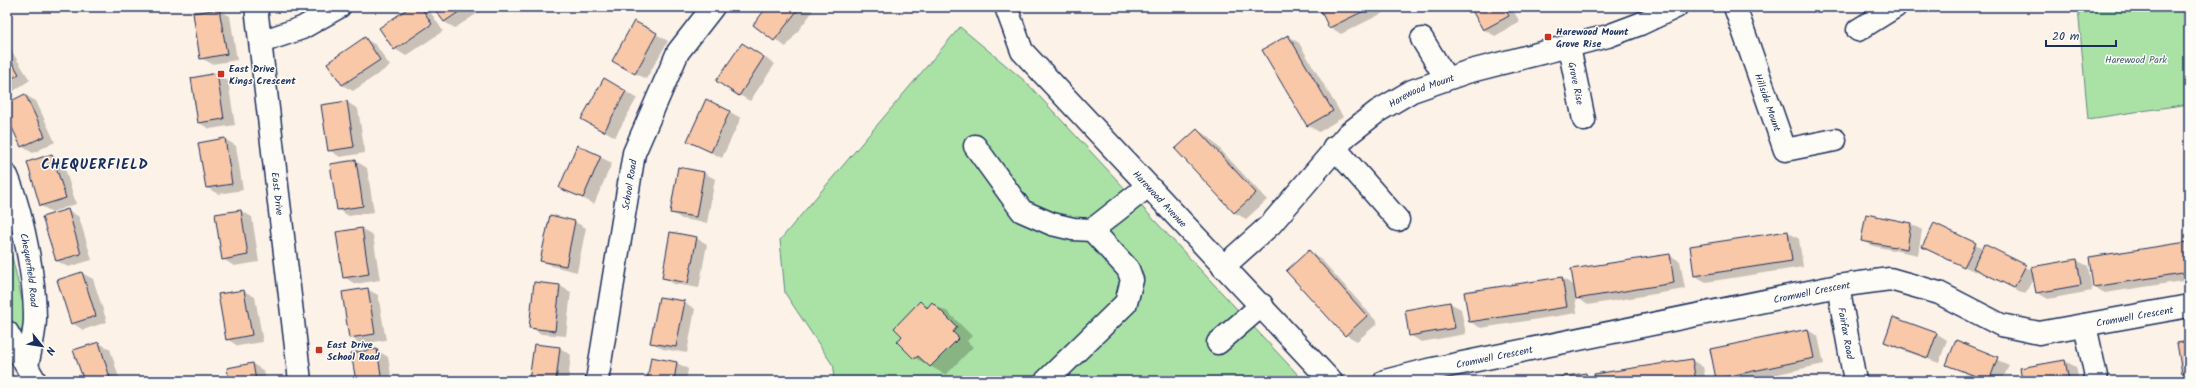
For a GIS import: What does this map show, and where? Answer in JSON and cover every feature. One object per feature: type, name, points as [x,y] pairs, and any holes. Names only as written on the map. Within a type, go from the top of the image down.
[{"type":"street","name":"East Drive","points":[[256,7],[300,381]]},
{"type":"street","points":[[261,42],[302,28],[339,7]]},
{"type":"street","name":"School Road","points":[[597,381],[634,153],[678,52],[714,7]]},
{"type":"street","name":"Harewood Avenue","points":[[1006,7],[1022,51],[1331,381]]},
{"type":"street","name":"Harewood Mount","points":[[1223,267],[1270,224],[1334,147],[1378,111],[1412,91],[1446,78],[1569,47],[1635,16],[1676,7]]},
{"type":"street","name":"Hillside Mount","points":[[1735,7],[1785,150],[1835,140]]},
{"type":"street","points":[[1858,30],[1895,7]]},
{"type":"street","points":[[1422,39],[1446,78]]},
{"type":"street","name":"Grove Rise","points":[[1569,47],[1584,120]]},
{"type":"street","points":[[975,146],[1022,211],[1052,224],[1073,229],[1092,230],[1148,186]]},
{"type":"street","points":[[1334,147],[1398,220]]},
{"type":"street","name":"Chequerfield Road","points":[[7,176],[14,193],[28,258],[35,318],[31,374]]},
{"type":"street","points":[[1046,381],[1126,303],[1132,280],[1128,269],[1092,230]]},
{"type":"street","name":"Cromwell Crescent","points":[[1385,381],[1424,375],[1838,286],[1890,279],[1939,293],[2001,325],[2040,333],[2189,306]]},
{"type":"street","name":"Fairfax Road","points":[[1838,286],[1855,381]]},
{"type":"street","points":[[1218,343],[1262,306]]},
{"type":"street","points":[[2086,325],[2097,381]]},
{"type":"street","name":"Chequerfield Road","points":[[7,332],[31,374]]},
{"type":"green space","name":"Harewood Park","points":[[2078,7],[2189,7],[2189,104],[2088,119]]},
{"type":"green space","points":[[960,27],[1026,82],[1300,377],[1296,381],[833,381],[834,367],[785,293],[780,240]]},
{"type":"green space","points":[[7,243],[13,261],[26,317],[22,343],[7,313]]},
{"type":"building","points":[[410,7],[421,7],[432,24],[394,50],[379,28]]},
{"type":"building","points":[[433,7],[466,7],[444,22]]},
{"type":"building","points":[[767,7],[800,7],[774,41],[753,25]]},
{"type":"building","points":[[1319,7],[1372,7],[1329,28]]},
{"type":"building","points":[[1470,7],[1504,7],[1509,16],[1483,30]]},
{"type":"building","points":[[219,9],[227,54],[200,59],[193,13]]},
{"type":"building","points":[[634,21],[657,33],[635,74],[612,61]]},
{"type":"building","points":[[1288,35],[1333,111],[1307,126],[1262,50]]},
{"type":"building","points":[[365,37],[380,60],[342,85],[327,63]]},
{"type":"building","points":[[742,43],[764,57],[739,96],[716,81]]},
{"type":"building","points":[[7,54],[19,74],[7,82]]},
{"type":"building","points":[[217,73],[224,119],[198,123],[191,78]]},
{"type":"building","points":[[604,78],[626,91],[604,132],[581,119]]},
{"type":"building","points":[[25,94],[45,136],[21,147],[7,117],[7,103]]},
{"type":"building","points":[[706,99],[730,111],[711,152],[687,141]]},
{"type":"building","points":[[347,101],[354,147],[328,151],[321,105]]},
{"type":"building","points":[[1197,129],[1256,193],[1234,213],[1175,149]]},
{"type":"building","points":[[225,138],[232,184],[206,188],[198,143]]},
{"type":"building","points":[[577,145],[601,156],[583,198],[559,188]]},
{"type":"building","points":[[52,154],[66,198],[40,206],[27,162]]},
{"type":"building","points":[[356,160],[363,206],[337,210],[330,164]]},
{"type":"building","points":[[678,167],[704,172],[696,217],[670,213]]},
{"type":"building","points":[[68,209],[81,254],[56,261],[42,217]]},
{"type":"building","points":[[241,210],[248,255],[222,260],[215,214]]},
{"type":"building","points":[[1866,214],[1911,223],[1907,249],[1861,241]]},
{"type":"building","points":[[550,215],[575,221],[566,266],[540,261]]},
{"type":"building","points":[[1934,223],[1976,243],[1964,267],[1922,247]]},
{"type":"building","points":[[362,228],[369,274],[343,278],[336,232]]},
{"type":"building","points":[[1788,231],[1792,261],[1694,276],[1690,246]]},
{"type":"building","points":[[670,232],[697,237],[688,283],[662,278]]},
{"type":"building","points":[[2187,242],[2189,272],[2093,287],[2089,257]]},
{"type":"building","points":[[1984,244],[2026,265],[2014,288],[1973,268]]},
{"type":"building","points":[[1309,250],[1367,316],[1345,336],[1286,271]]},
{"type":"building","points":[[1670,254],[1674,283],[1576,299],[1571,269]]},
{"type":"building","points":[[2077,259],[2081,285],[2036,293],[2031,267]]},
{"type":"building","points":[[82,272],[96,316],[71,324],[57,280]]},
{"type":"building","points":[[1562,277],[1567,307],[1469,322],[1464,292]]},
{"type":"building","points":[[534,282],[560,285],[555,331],[529,328]]},
{"type":"building","points":[[368,288],[375,334],[349,338],[342,292]]},
{"type":"building","points":[[244,290],[252,335],[226,340],[218,294]]},
{"type":"building","points":[[659,297],[685,301],[676,347],[650,343]]},
{"type":"building","points":[[920,301],[927,308],[932,302],[957,327],[953,332],[959,338],[930,367],[918,356],[914,359],[897,342],[902,336],[894,328]]},
{"type":"building","points":[[1450,302],[1455,328],[1409,336],[1405,310]]},
{"type":"building","points":[[1893,317],[1937,333],[1928,358],[1884,342]]},
{"type":"building","points":[[1808,329],[1814,358],[1716,379],[1710,349]]},
{"type":"building","points":[[1956,340],[1998,357],[1989,381],[1946,365]]},
{"type":"building","points":[[2189,341],[2189,372],[2182,373],[2177,343]]},
{"type":"building","points":[[99,342],[111,381],[84,381],[73,350]]},
{"type":"building","points":[[534,344],[560,347],[556,381],[529,381]]},
{"type":"building","points":[[377,349],[382,381],[356,381],[351,353]]},
{"type":"building","points":[[651,357],[677,362],[674,381],[647,381]]},
{"type":"building","points":[[1692,359],[1696,381],[1595,381],[1594,374]]},
{"type":"building","points":[[2065,360],[2069,381],[2022,381],[2020,368]]},
{"type":"building","points":[[253,363],[256,381],[229,381],[227,368]]},
{"type":"building","points":[[1586,373],[1587,381],[1536,381]]},
{"type":"place","name":"Harewood Mount Grove Rise","points":[[1548,37]]},
{"type":"place","name":"East Drive Kings Crescent","points":[[221,74]]},
{"type":"place","name":"East Drive School Road","points":[[319,350]]},
{"type":"district","name":"CHEQUERFIELD","points":[[95,164]]}]
